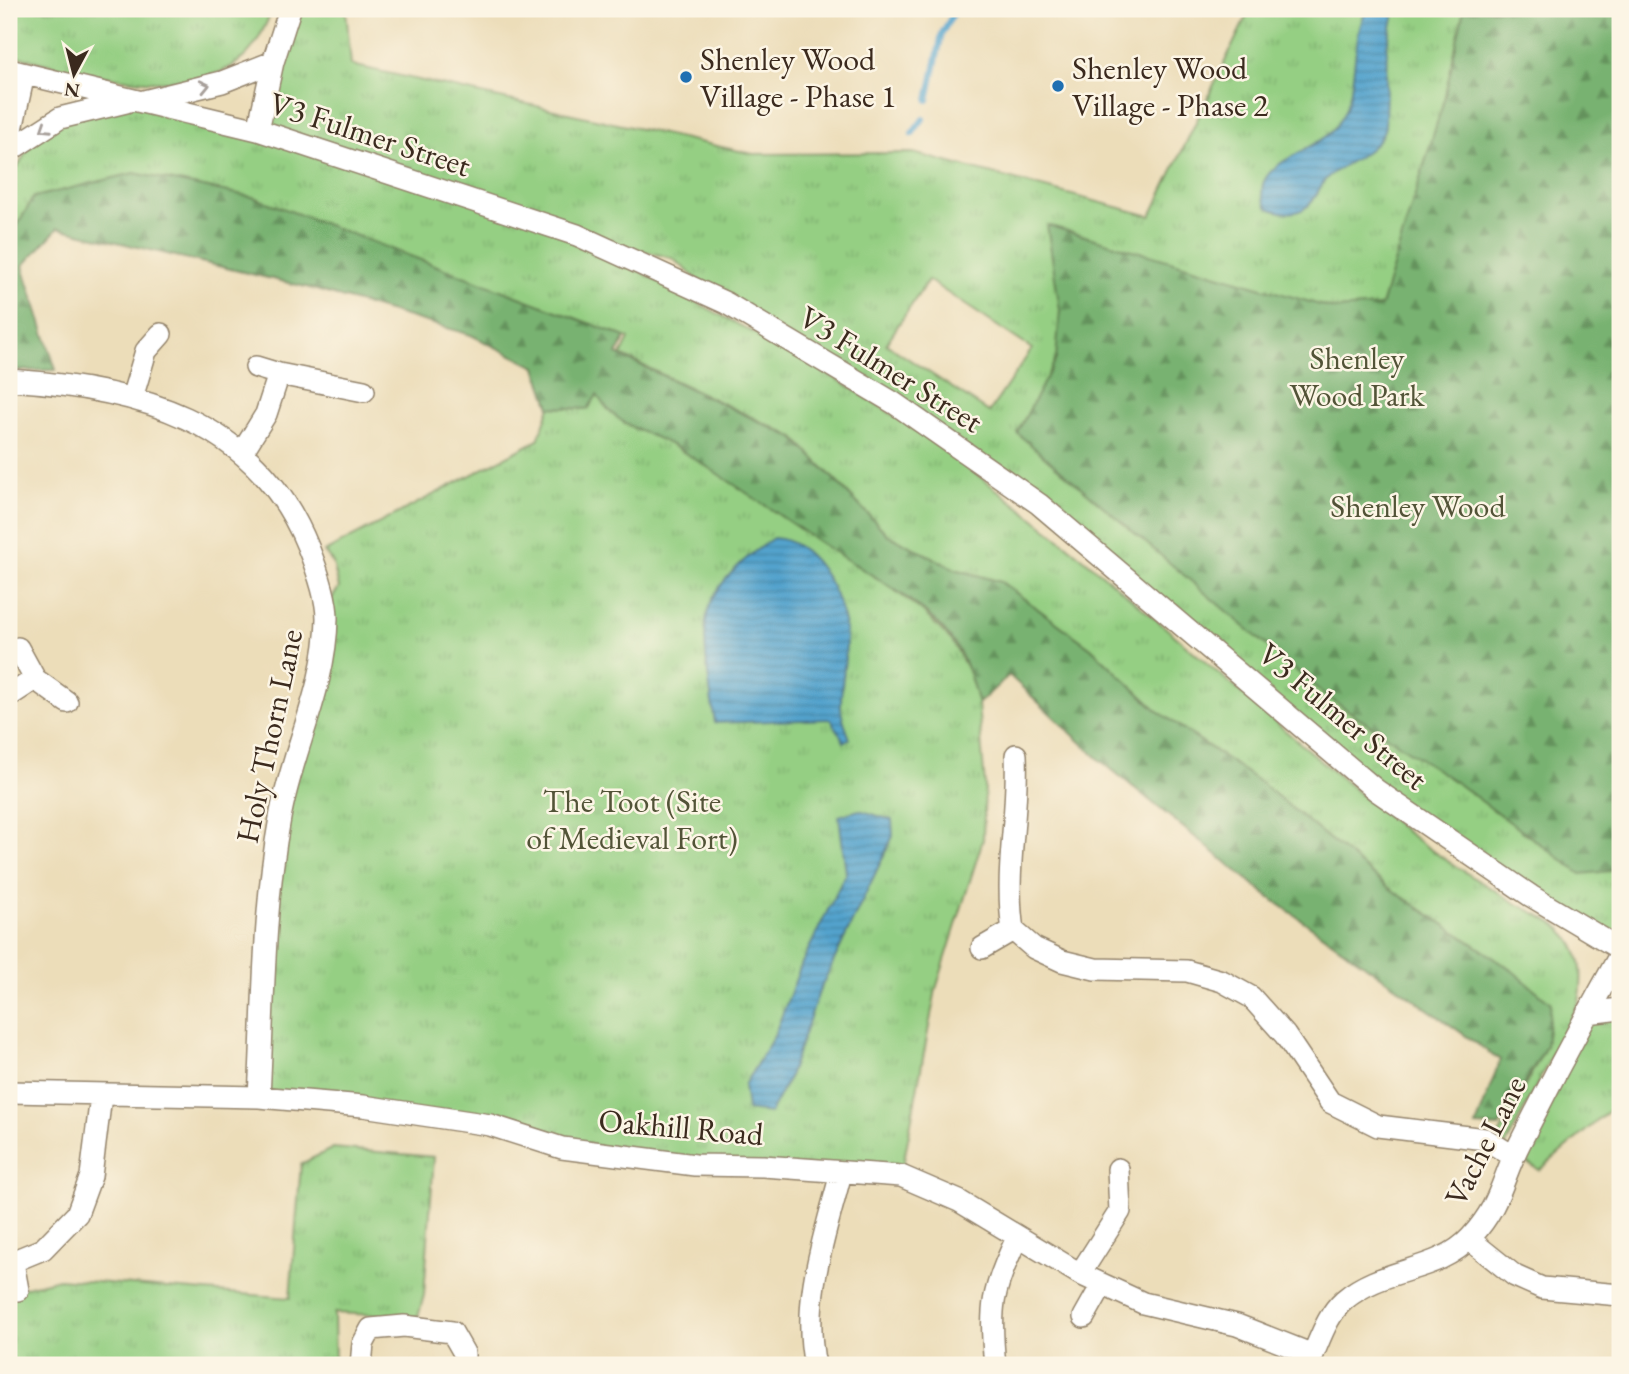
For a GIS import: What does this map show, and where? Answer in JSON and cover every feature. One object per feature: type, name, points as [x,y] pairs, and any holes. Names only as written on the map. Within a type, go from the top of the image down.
[{"type":"street","points":[[258,130],[273,62],[290,9]]},
{"type":"street","points":[[9,151],[60,118],[222,82],[273,62]]},
{"type":"street","points":[[9,142],[16,72]]},
{"type":"street","name":"V3 Fulmer Street","points":[[16,72],[258,130],[578,235],[726,303],[894,403],[1039,504],[1376,790],[1531,896],[1620,949]]},
{"type":"street","points":[[132,398],[138,347],[161,334]]},
{"type":"street","points":[[256,367],[364,391]]},
{"type":"street","points":[[243,451],[266,414],[279,374]]},
{"type":"street","name":"Holy Thorn Lane","points":[[9,380],[71,384],[132,398],[193,420],[243,451],[296,519],[314,562],[327,616],[313,704],[280,817],[270,890],[259,1097]]},
{"type":"street","points":[[18,648],[35,679],[67,702]]},
{"type":"street","points":[[9,696],[35,679]]},
{"type":"street","points":[[1016,755],[1010,909],[1013,930],[1034,948],[1062,961],[1095,969],[1187,971],[1222,981],[1251,997],[1285,1035],[1330,1102],[1378,1126],[1485,1139],[1513,1156]]},
{"type":"street","points":[[982,948],[1013,930]]},
{"type":"street","name":"Vache Lane","points":[[1311,1360],[1330,1317],[1343,1301],[1373,1281],[1432,1262],[1469,1239],[1490,1213],[1507,1181],[1513,1156],[1620,955]]},
{"type":"street","points":[[1587,1013],[1620,1009]]},
{"type":"street","name":"Oakhill Road","points":[[9,1092],[101,1096],[259,1097],[438,1115],[489,1125],[562,1148],[695,1165],[763,1166],[901,1177],[959,1201],[1017,1238],[1102,1285],[1143,1303],[1237,1325],[1311,1360]]},
{"type":"street","points":[[18,1290],[11,1263],[43,1249],[77,1214],[92,1176],[101,1096]]},
{"type":"street","points":[[1080,1275],[1120,1211],[1118,1169]]},
{"type":"street","points":[[815,1365],[809,1313],[814,1278],[841,1173]]},
{"type":"street","points":[[995,1365],[990,1317],[997,1279],[1017,1238]]},
{"type":"street","points":[[1469,1239],[1492,1261],[1515,1276],[1542,1287],[1620,1295]]},
{"type":"street","points":[[1084,1317],[1102,1285]]},
{"type":"street","points":[[361,1365],[363,1344],[371,1329],[404,1326],[452,1332],[464,1353],[464,1365]]},
{"type":"green space","points":[[9,9],[273,9],[257,42],[243,58],[220,72],[193,79],[162,82],[95,75],[9,54]]},
{"type":"green space","name":"Shenley Wood Park","points":[[290,9],[346,9],[351,65],[753,154],[913,153],[1151,216],[1250,9],[1620,9],[1620,949],[1376,790],[1039,504],[726,303],[672,258],[581,236],[651,278],[832,376],[937,445],[1071,548],[1408,833],[1467,873],[1562,930],[1578,955],[1581,973],[1579,1002],[1504,1149],[1494,1145],[1546,1046],[1508,967],[1389,888],[1261,783],[1159,712],[1091,648],[1001,582],[955,569],[888,535],[794,437],[621,355],[629,339],[614,332],[34,197],[9,239],[9,182],[28,149],[60,118],[132,100],[258,130]],"holes":[[[928,280],[1032,349],[989,412],[886,344]]]},
{"type":"green space","name":"Shenley Wood","points":[[1464,9],[1620,9],[1620,870],[1581,874],[1454,781],[1326,696],[1017,433],[1056,359],[1060,310],[1047,225],[1334,309],[1381,306],[1444,100]]},
{"type":"green space","points":[[134,173],[253,197],[626,337],[617,354],[794,438],[888,535],[955,569],[1001,582],[1091,648],[1159,712],[1261,783],[1389,888],[1508,967],[1551,1003],[1546,1046],[1499,1127],[1476,1126],[1500,1060],[1269,897],[1100,760],[1009,675],[978,704],[957,647],[923,610],[679,449],[623,422],[597,395],[588,409],[550,407],[536,367],[471,335],[306,287],[58,228],[23,266],[56,370],[9,371],[9,239],[34,197]]},
{"type":"green space","name":"The Toot (Site of Medieval Fort)","points":[[597,394],[627,425],[660,439],[697,460],[873,574],[922,611],[952,641],[970,674],[978,704],[985,786],[983,839],[936,989],[901,1176],[695,1165],[490,1125],[259,1097],[270,890],[332,598],[339,588],[333,563],[324,552],[538,440],[550,407],[588,409]]},
{"type":"green space","points":[[1620,1009],[1617,1104],[1540,1170],[1513,1156],[1587,1013]]},
{"type":"green space","points":[[333,1148],[434,1157],[424,1295],[418,1317],[334,1313],[335,1365],[9,1365],[9,1291],[59,1279],[290,1298],[301,1164]]},
{"type":"water","points":[[1367,9],[1395,9],[1387,46],[1385,127],[1381,136],[1369,150],[1328,177],[1305,208],[1286,213],[1268,208],[1262,194],[1264,182],[1271,172],[1321,140],[1341,119],[1351,89],[1357,40]]},
{"type":"water","points":[[773,538],[800,547],[811,556],[829,581],[841,609],[846,643],[841,712],[850,739],[844,742],[831,719],[715,723],[707,668],[707,615],[716,592],[724,581]]},
{"type":"water","points":[[859,810],[892,820],[893,836],[819,992],[789,1077],[770,1113],[747,1110],[744,1085],[774,1036],[802,963],[846,873],[839,816]]},
{"type":"waterway","points":[[928,100],[942,33],[956,9]]},
{"type":"waterway","points":[[912,134],[923,119]]},
{"type":"place","name":"Shenley Wood Village - Phase 1","points":[[686,77]]},
{"type":"place","name":"Shenley Wood Village - Phase 2","points":[[1058,86]]}]
